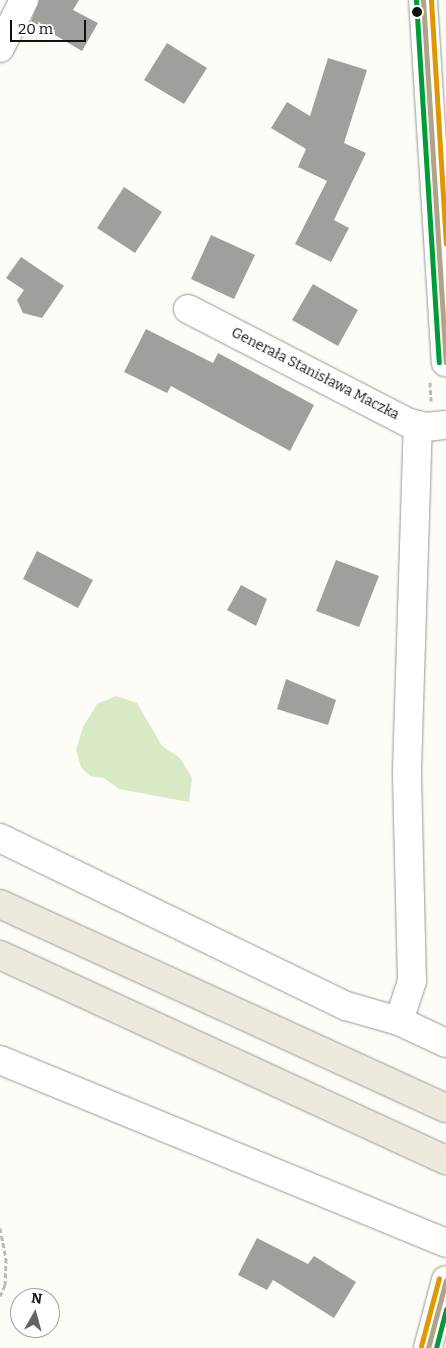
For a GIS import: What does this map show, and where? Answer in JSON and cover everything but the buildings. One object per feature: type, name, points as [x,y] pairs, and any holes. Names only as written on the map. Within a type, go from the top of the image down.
[{"type":"main road","points":[[0,904],[446,1108]]},
{"type":"main road","points":[[0,955],[446,1160]]},
{"type":"street","points":[[0,48],[24,0]]},
{"type":"street","points":[[424,0],[443,284],[446,362]]},
{"type":"street","name":"Generała Stanisława Maczka","points":[[188,309],[418,425],[446,426]]},
{"type":"street","points":[[399,1021],[412,981],[407,770],[418,425]]},
{"type":"street","points":[[0,838],[346,1006],[399,1021],[446,1043]]},
{"type":"street","points":[[0,1060],[446,1243]]},
{"type":"street","points":[[428,1348],[443,1293]]},
{"type":"path","points":[[0,1228],[6,1258],[5,1285],[0,1296]]},
{"type":"green space","points":[[116,696],[137,703],[162,746],[180,758],[192,778],[189,802],[119,789],[104,778],[90,776],[81,767],[76,750],[83,727],[97,704]]},
{"type":"transit line","points":[[416,0],[439,362]]},
{"type":"transit line","points":[[423,0],[446,362]]},
{"type":"transit line","points":[[431,0],[446,244]]},
{"type":"transit line","points":[[421,1346],[439,1278]]},
{"type":"transit line","points":[[428,1348],[446,1280]]},
{"type":"transit line","points":[[436,1348],[446,1309]]}]
